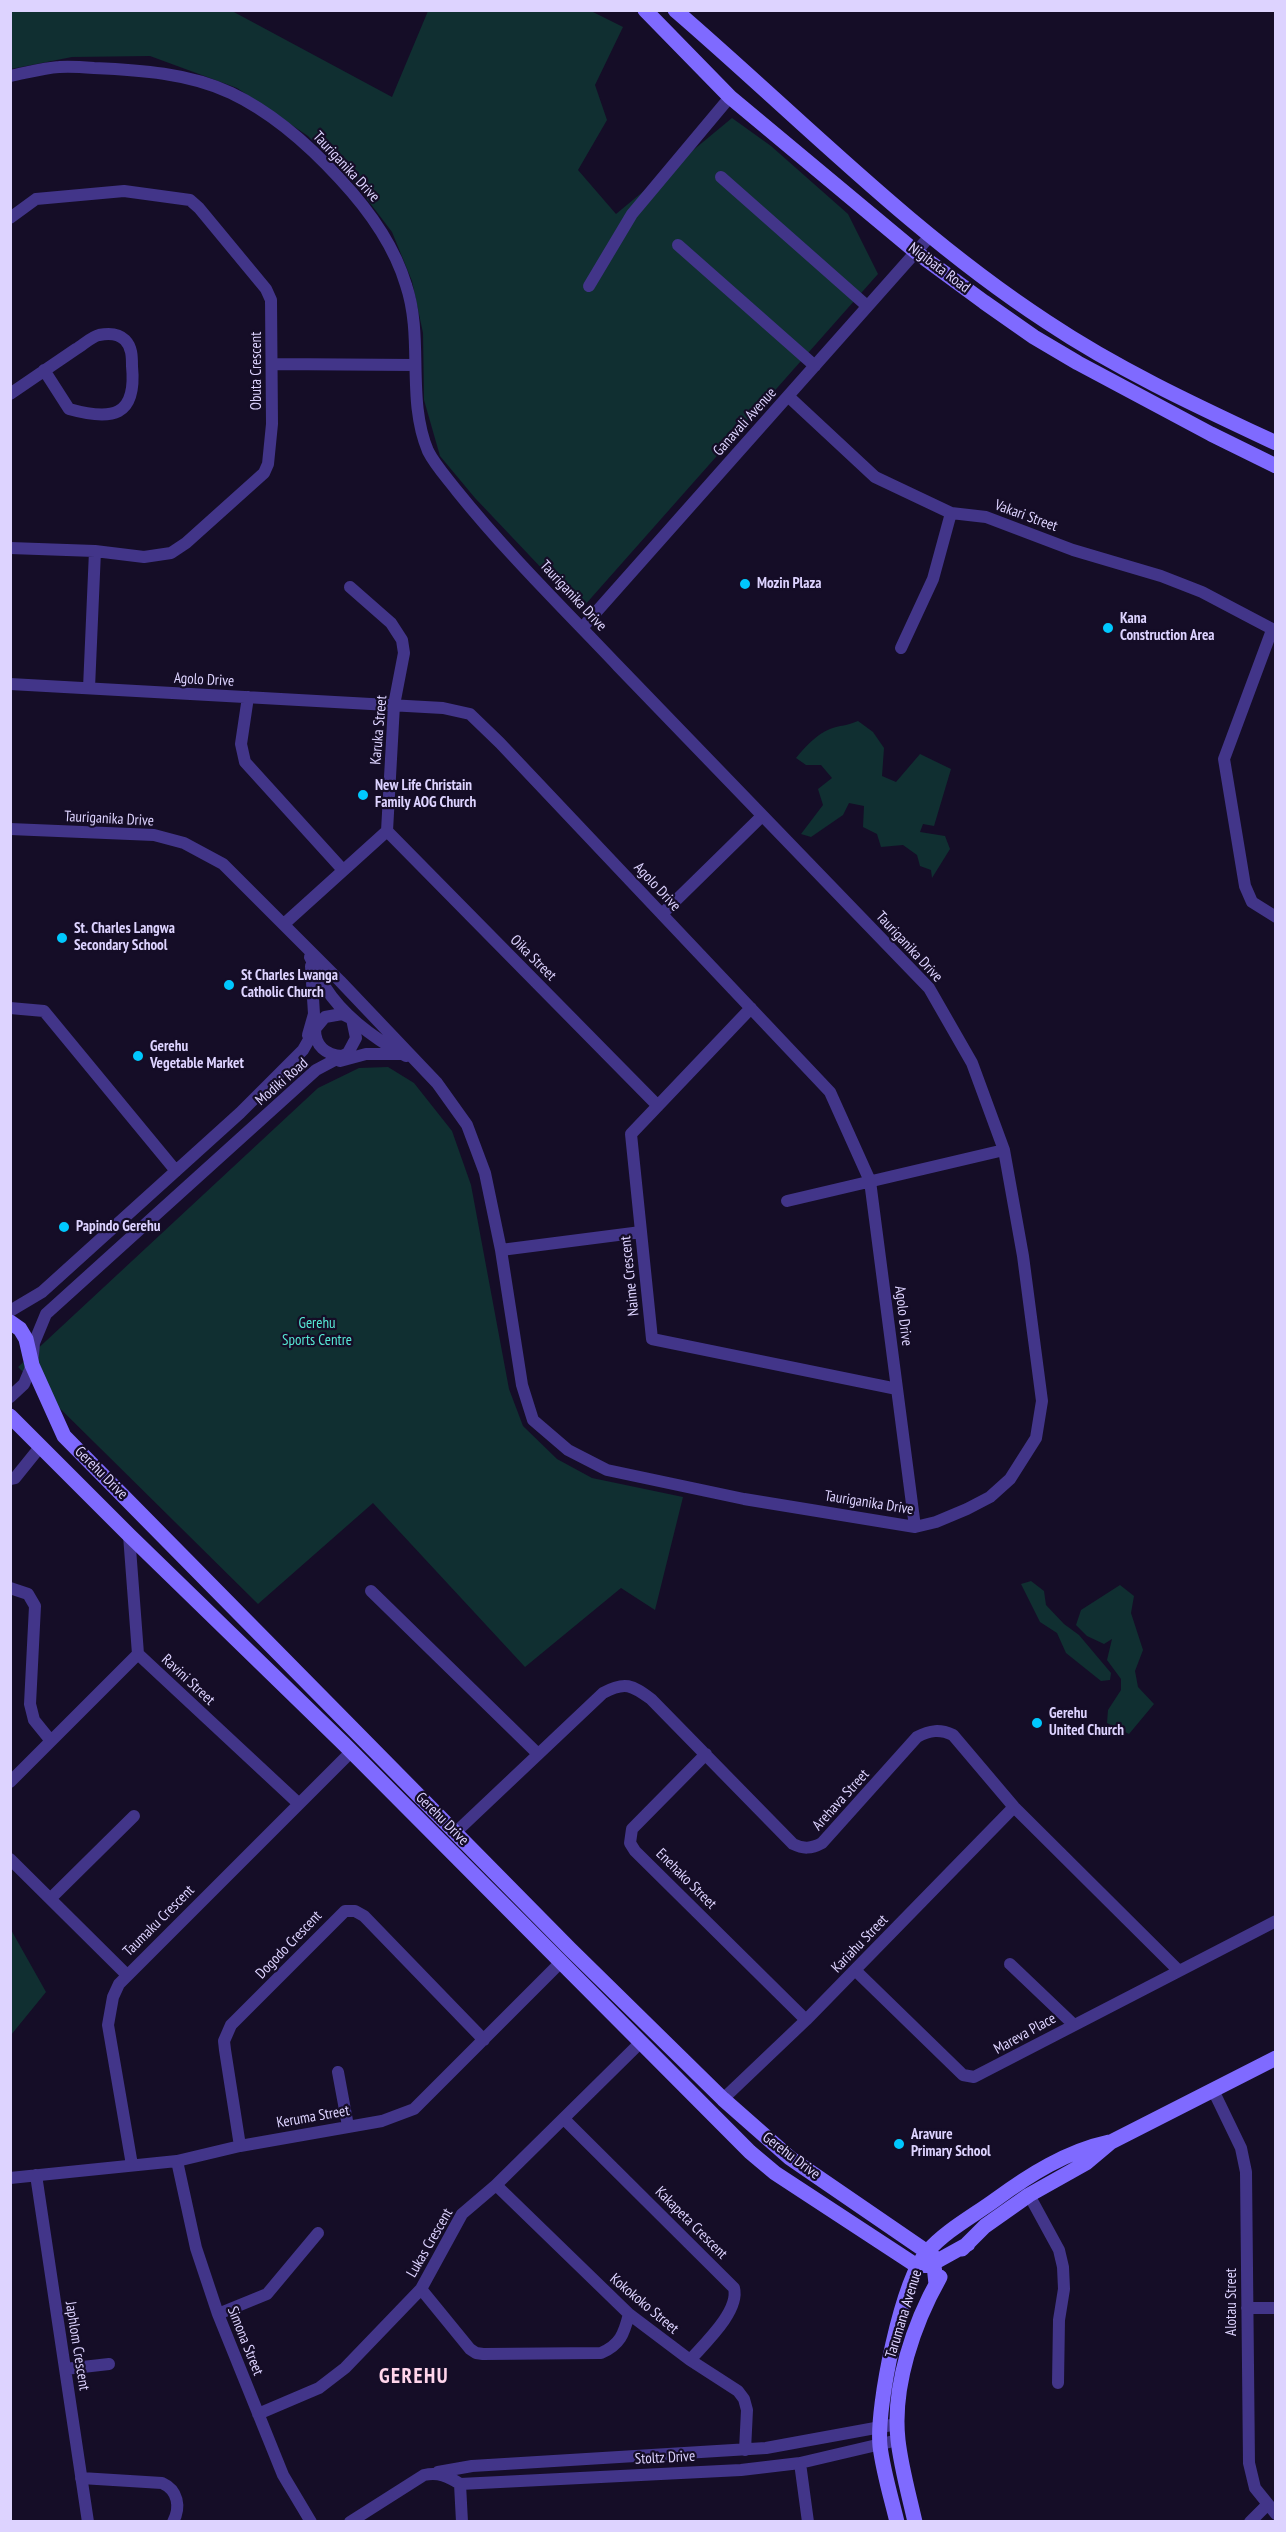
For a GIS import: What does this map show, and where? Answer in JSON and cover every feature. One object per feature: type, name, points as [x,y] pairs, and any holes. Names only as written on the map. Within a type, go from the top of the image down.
[{"type":"street","name":"Nigibata Road","points":[[645,10],[730,97],[916,252],[1034,337],[1201,429],[1275,466]]},
{"type":"street","name":"Nigibata Road","points":[[675,10],[930,236],[1047,322],[1114,363],[1176,396],[1275,443]]},
{"type":"street","name":"Tauriganika Drive","points":[[10,76],[60,66],[122,69],[193,79],[230,92],[260,109],[294,134],[356,196],[382,232],[406,285],[415,322],[415,366],[422,428],[428,451],[439,469],[476,515],[582,628],[761,817],[929,988],[972,1063],[1004,1150],[1023,1256],[1042,1401],[1036,1438],[1010,1479],[990,1497],[936,1522],[915,1527],[744,1499],[607,1470],[568,1450],[533,1420],[522,1385],[501,1250],[485,1173],[467,1125],[437,1083],[340,981],[223,864],[184,843],[154,836],[10,829]]},
{"type":"street","points":[[589,286],[632,214],[730,97]]},
{"type":"street","points":[[721,177],[867,306]]},
{"type":"street","name":"Obuta Crescent","points":[[10,218],[36,200],[70,195],[124,191],[190,200],[251,271],[271,300],[272,364],[270,455],[264,473],[186,543],[171,553],[144,557],[95,551],[10,548]]},
{"type":"street","name":"Ganavali Avenue","points":[[582,628],[930,236]]},
{"type":"street","points":[[678,245],[815,366]]},
{"type":"street","points":[[10,394],[44,370],[97,336],[114,333],[126,340],[132,352],[134,386],[127,406],[119,412],[84,413],[69,409],[44,370]]},
{"type":"street","points":[[272,364],[415,366]]},
{"type":"street","name":"Vakari Street","points":[[789,397],[875,477],[951,513],[987,517],[1073,550],[1161,576],[1202,592],[1274,630]]},
{"type":"street","points":[[901,648],[933,579],[951,513]]},
{"type":"street","points":[[89,688],[95,551]]},
{"type":"street","name":"Karuka Street","points":[[350,587],[399,633],[404,653],[394,705],[387,831]]},
{"type":"street","points":[[1274,630],[1224,759],[1245,886],[1252,902],[1275,916]]},
{"type":"street","name":"Agolo Drive","points":[[10,684],[443,708],[470,714],[830,1092],[870,1181],[915,1527]]},
{"type":"street","points":[[248,697],[241,744],[245,762],[343,870]]},
{"type":"street","points":[[662,914],[761,817]]},
{"type":"street","points":[[284,924],[387,831]]},
{"type":"street","name":"Oika Street","points":[[387,831],[658,1106]]},
{"type":"street","points":[[303,1050],[314,1014],[312,970],[307,950]]},
{"type":"street","name":"Tauriganika Drive","points":[[307,950],[324,986],[352,1019],[383,1044],[417,1062]]},
{"type":"street","points":[[10,1008],[44,1011],[176,1171]]},
{"type":"street","name":"Naime Crescent","points":[[751,1008],[631,1134],[652,1340],[897,1389]]},
{"type":"street","name":"Modiki Road","points":[[10,1311],[42,1292],[233,1119],[303,1050],[325,1017],[342,1014],[352,1019],[356,1038],[348,1053],[316,1070],[46,1314],[34,1343],[32,1365],[24,1384],[10,1397]]},
{"type":"street","points":[[315,1029],[315,1038],[322,1049],[336,1060],[366,1054],[397,1053],[417,1062]]},
{"type":"street","points":[[787,1201],[1004,1150]]},
{"type":"street","points":[[501,1250],[641,1232]]},
{"type":"street","name":"Gerehu Drive","points":[[10,1322],[20,1329],[26,1339],[32,1365],[64,1436],[321,1698],[570,1949],[723,2099],[790,2158],[931,2257]]},
{"type":"street","name":"Gerehu Drive","points":[[10,1416],[352,1751],[750,2152],[776,2173],[916,2266]]},
{"type":"street","points":[[10,1479],[15,1478],[40,1447]]},
{"type":"street","points":[[129,1535],[138,1654]]},
{"type":"street","points":[[10,1588],[28,1594],[35,1606],[30,1704],[34,1720],[51,1741]]},
{"type":"street","points":[[371,1591],[537,1753]]},
{"type":"street","name":"Ravini Street","points":[[10,1782],[138,1654],[298,1803]]},
{"type":"street","name":"Arehava Street","points":[[456,1832],[537,1753],[603,1693],[613,1688],[629,1685],[651,1699],[793,1844],[807,1848],[822,1843],[917,1737],[935,1730],[953,1735],[1014,1807],[1179,1971]]},
{"type":"street","name":"Taumaku Crescent","points":[[132,2165],[108,2025],[113,1997],[119,1984],[352,1751]]},
{"type":"street","name":"Enehako Street","points":[[706,1754],[632,1829],[630,1843],[806,2020]]},
{"type":"street","name":"Kariahu Street","points":[[723,2099],[806,2020],[1014,1807]]},
{"type":"street","points":[[51,1898],[134,1816]]},
{"type":"street","points":[[10,1859],[127,1975]]},
{"type":"street","name":"Dogodo Crescent","points":[[240,2146],[225,2050],[227,2033],[231,2025],[345,1911],[355,1911],[364,1916],[484,2040]]},
{"type":"street","name":"Mareva Place","points":[[855,1970],[963,2075],[968,2077],[980,2075],[999,2066],[1073,2024],[1275,1921]]},
{"type":"street","name":"Keruma Street","points":[[10,2178],[177,2161],[240,2146],[382,2121],[414,2109],[561,1962]]},
{"type":"street","points":[[1010,1964],[1073,2024]]},
{"type":"street","name":"Lukas Crescent","points":[[258,2414],[319,2388],[345,2368],[421,2289],[462,2214],[496,2185],[641,2042]]},
{"type":"street","name":"Tarumana Avenue","points":[[915,2522],[898,2440],[898,2403],[908,2352],[923,2307],[945,2268],[985,2226],[1029,2194],[1086,2163],[1112,2142],[1275,2058]]},
{"type":"street","points":[[338,2072],[348,2126]]},
{"type":"street","name":"Alotau Street","points":[[1213,2090],[1244,2157],[1247,2208],[1249,2463],[1256,2488],[1271,2510]]},
{"type":"street","name":"Kakapeta Crescent","points":[[564,2119],[734,2288],[736,2294],[732,2306],[690,2360]]},
{"type":"street","name":"Tarumana Avenue","points":[[897,2522],[880,2445],[880,2425],[891,2349],[916,2266],[931,2257],[951,2231],[1021,2181],[1085,2148],[1112,2142]]},
{"type":"street","name":"Simona Street","points":[[177,2161],[196,2248],[218,2314],[283,2475],[311,2522]]},
{"type":"street","name":"Japhlom Crescent","points":[[36,2175],[88,2522]]},
{"type":"street","name":"Kokokoko Street","points":[[496,2185],[629,2314],[690,2360],[729,2384],[744,2399],[747,2410],[745,2450]]},
{"type":"street","points":[[1029,2194],[1059,2250],[1063,2267],[1064,2289],[1059,2320],[1058,2383]]},
{"type":"street","points":[[218,2314],[267,2294],[292,2267],[318,2233]]},
{"type":"street","points":[[936,2284],[931,2257],[968,2244]]},
{"type":"street","points":[[421,2289],[477,2354],[600,2353],[617,2344],[623,2337],[629,2314]]},
{"type":"street","points":[[1246,2308],[1275,2308]]},
{"type":"street","points":[[65,2369],[110,2364]]},
{"type":"street","name":"Stoltz Drive","points":[[350,2522],[424,2475],[472,2466],[766,2448],[880,2425],[897,2424]]},
{"type":"street","name":"Stoltz Drive","points":[[434,2473],[444,2475],[460,2484],[741,2470],[800,2463],[898,2440]]},
{"type":"street","points":[[800,2463],[808,2522]]},
{"type":"street","points":[[81,2478],[162,2483],[174,2492],[178,2507],[173,2522]]},
{"type":"street","points":[[460,2484],[462,2522]]},
{"type":"street","points":[[1251,2522],[1271,2510]]},
{"type":"green space","points":[[11,11],[232,11],[392,97],[428,11],[591,11],[623,27],[595,85],[607,120],[578,170],[616,214],[732,118],[771,146],[848,214],[878,274],[584,606],[547,574],[475,498],[440,456],[424,400],[423,333],[412,281],[392,232],[357,186],[308,136],[237,88],[150,56],[72,57],[11,69]]},
{"type":"green space","points":[[858,721],[873,732],[884,748],[882,776],[896,782],[920,754],[951,769],[934,826],[923,824],[920,832],[945,836],[950,849],[932,878],[931,870],[920,866],[917,855],[903,845],[881,847],[877,834],[863,827],[864,806],[849,803],[843,815],[811,837],[801,834],[823,805],[818,789],[832,778],[821,765],[806,765],[796,758],[825,731]]},
{"type":"green space","name":"Gerehu Sports Centre","points":[[388,1067],[414,1083],[452,1131],[471,1185],[509,1389],[523,1426],[557,1459],[592,1478],[683,1497],[655,1610],[621,1588],[525,1667],[373,1503],[258,1604],[18,1367],[318,1088],[359,1068]]},
{"type":"green space","points":[[1031,1581],[1044,1591],[1046,1605],[1064,1624],[1079,1635],[1111,1673],[1110,1680],[1101,1681],[1066,1653],[1057,1633],[1040,1622],[1021,1584]]},
{"type":"green space","points":[[1120,1585],[1134,1596],[1131,1613],[1143,1650],[1135,1671],[1138,1687],[1154,1704],[1129,1734],[1107,1723],[1108,1710],[1121,1690],[1121,1679],[1107,1660],[1112,1639],[1104,1644],[1087,1636],[1076,1625],[1081,1610]]},
{"type":"green space","points":[[10,1928],[46,1992],[11,2035],[10,2035]]},
{"type":"place","name":"Mozin Plaza","points":[[745,584]]},
{"type":"place","name":"Kana Construction Area","points":[[1108,628]]},
{"type":"place","name":"New Life Christain Family AOG Church","points":[[363,795]]},
{"type":"place","name":"St. Charles Langwa Secondary School","points":[[62,938]]},
{"type":"place","name":"St Charles Lwanga Catholic Church","points":[[229,985]]},
{"type":"place","name":"Gerehu Vegetable Market","points":[[138,1056]]},
{"type":"place","name":"Papindo Gerehu","points":[[64,1227]]},
{"type":"place","name":"Gerehu United Church","points":[[1037,1723]]},
{"type":"place","name":"Aravure Primary School","points":[[899,2144]]},
{"type":"district","name":"GEREHU","points":[[414,2377]]}]
